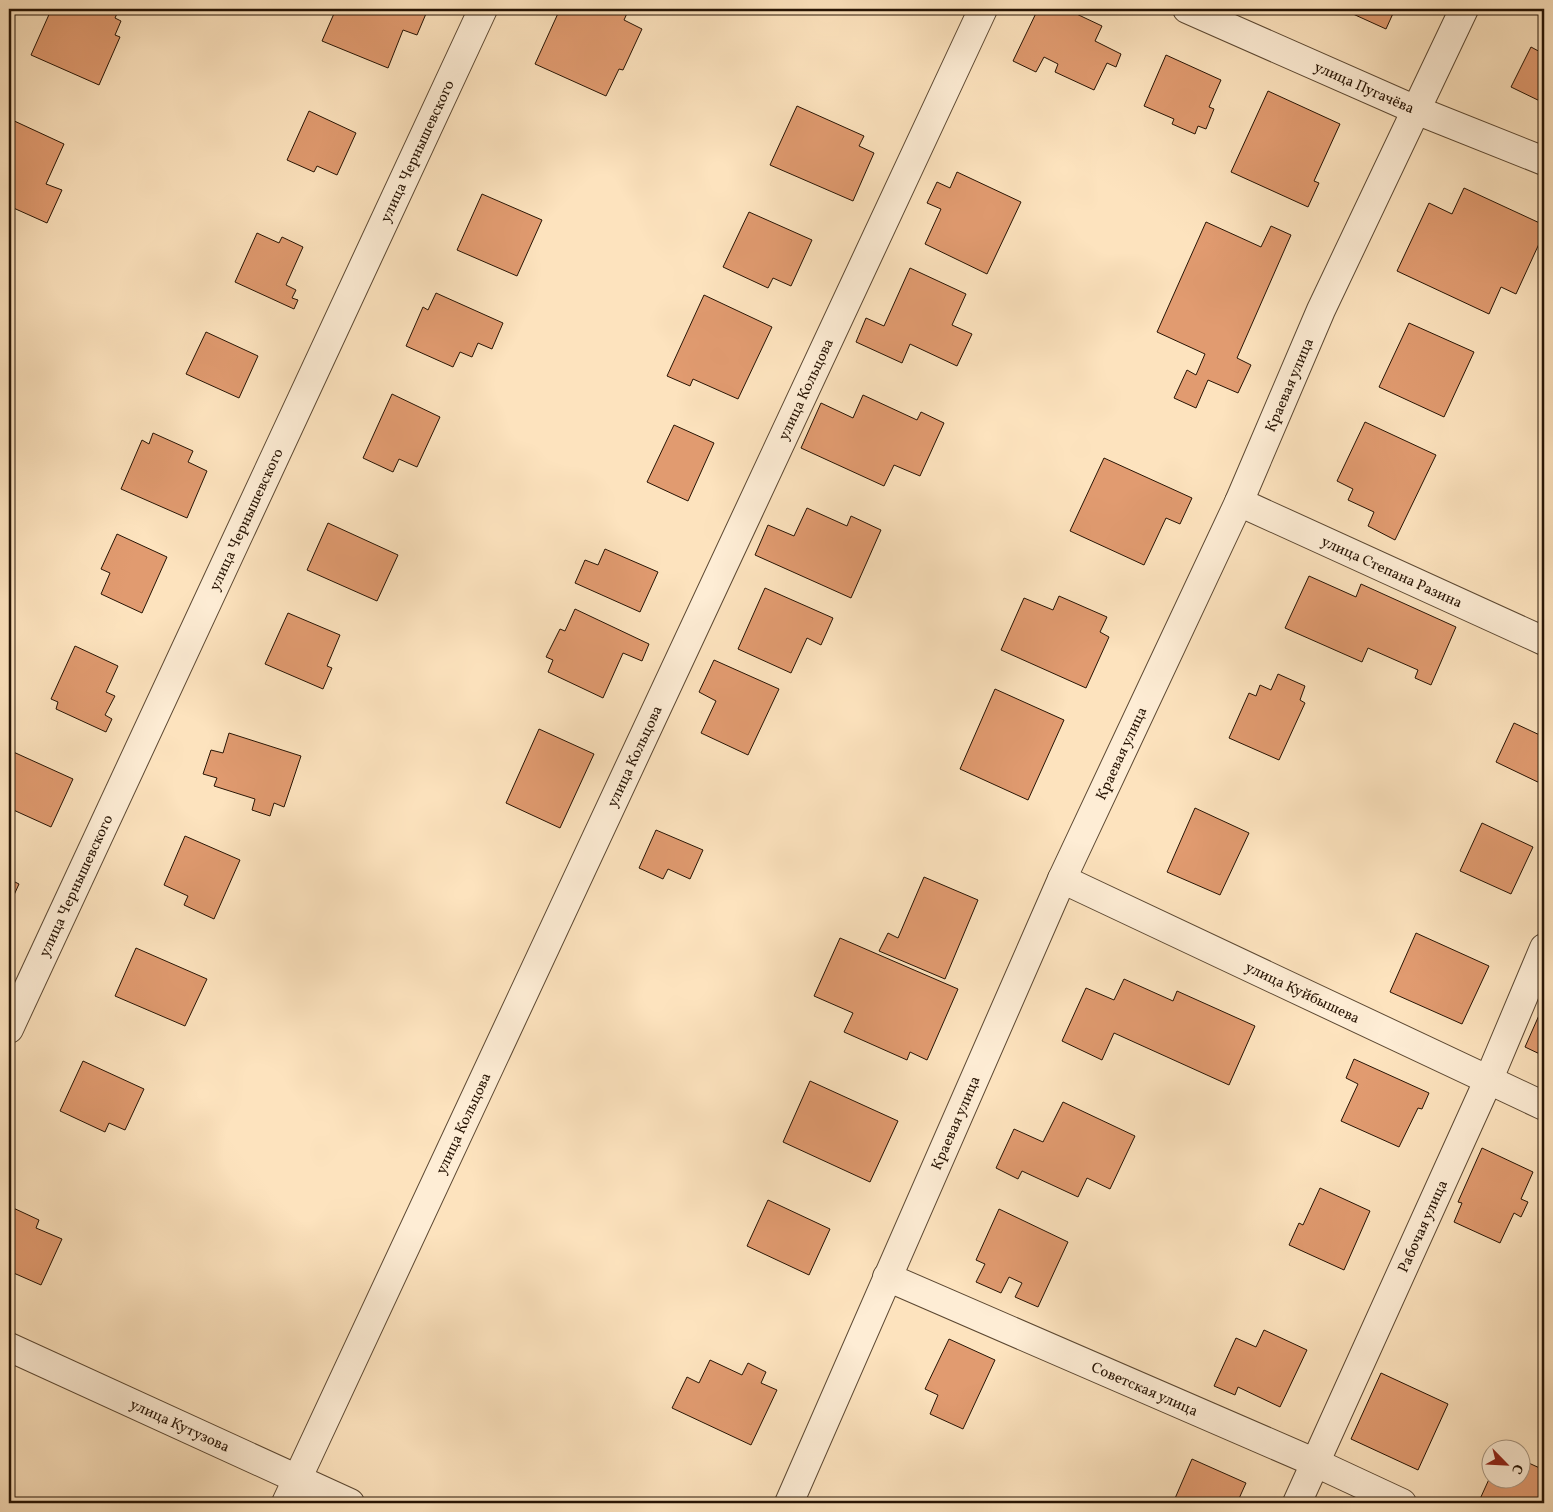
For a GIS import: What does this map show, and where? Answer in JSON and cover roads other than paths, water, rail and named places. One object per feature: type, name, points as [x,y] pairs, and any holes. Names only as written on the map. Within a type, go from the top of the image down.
[{"type":"street","name":"улица Чернышевского","points":[[9,1029],[482,9]]},
{"type":"street","name":"улица Кольцова","points":[[286,1503],[982,9]]},
{"type":"street","name":"улица Пугачёва","points":[[1187,9],[1416,110],[1544,161]]},
{"type":"street","name":"Краевая улица","points":[[789,1503],[1062,879],[1239,502],[1322,310],[1464,9]]},
{"type":"street","name":"улица Степана Разина","points":[[1239,502],[1544,641]]},
{"type":"street","name":"улица Куйбышева","points":[[1062,879],[1544,1106]]},
{"type":"street","name":"Рабочая улица","points":[[1298,1503],[1488,1081],[1544,948]]},
{"type":"street","name":"Советская улица","points":[[888,1277],[1316,1462],[1402,1503]]},
{"type":"street","name":"улица Кутузова","points":[[9,1347],[350,1503]]}]
